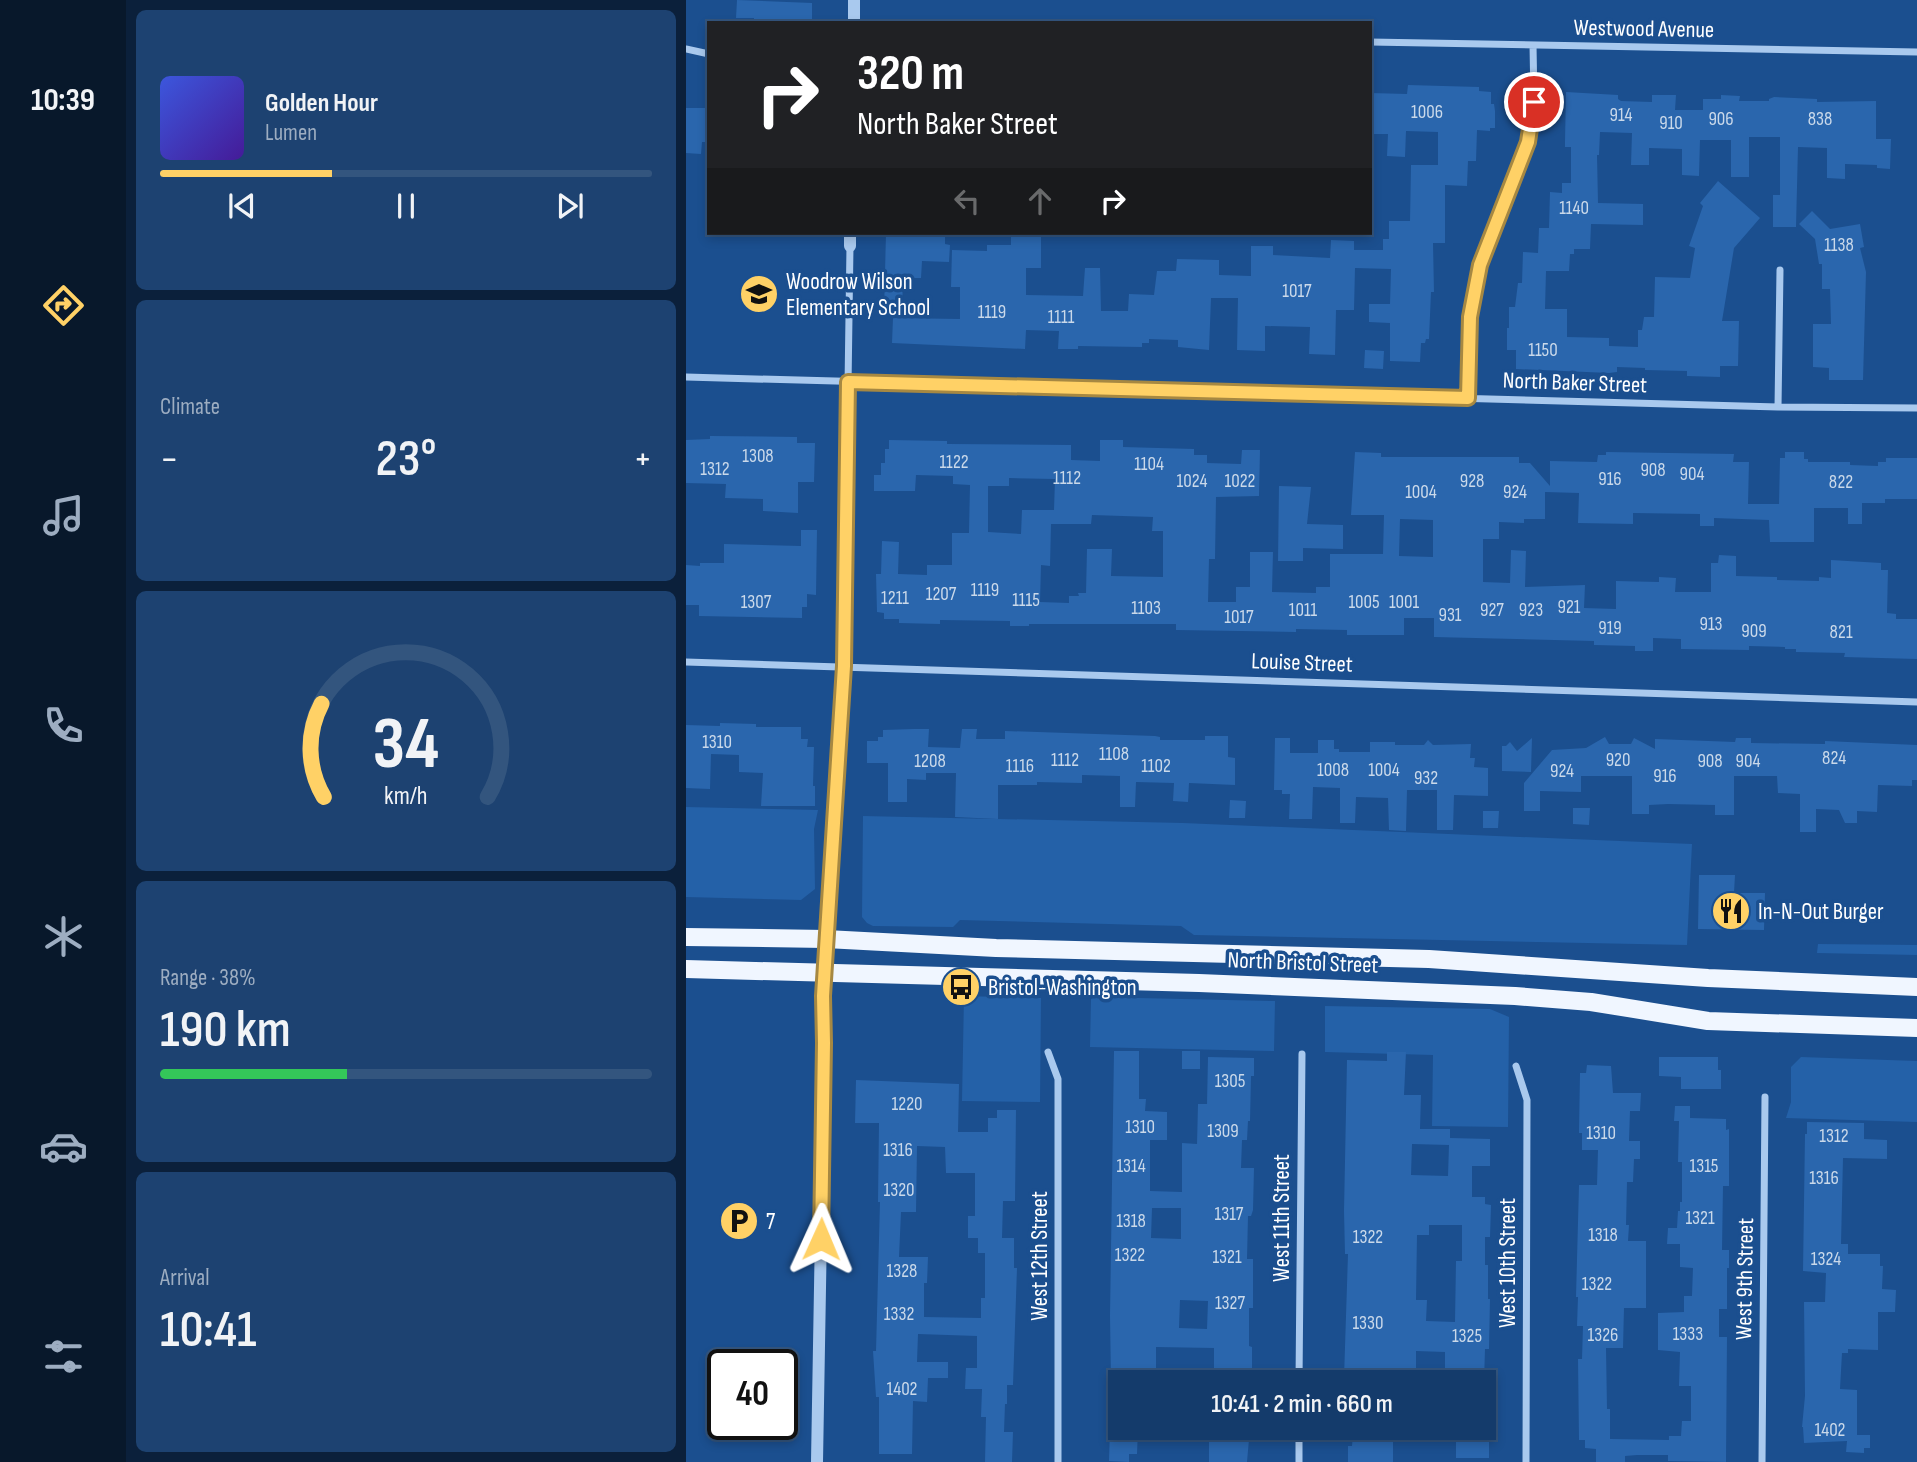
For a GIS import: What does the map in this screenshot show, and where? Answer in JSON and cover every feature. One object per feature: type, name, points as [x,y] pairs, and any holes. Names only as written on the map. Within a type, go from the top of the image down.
[{"type":"main road","name":"North Bristol Street","points":[[686,937],[826,939],[996,948],[1429,958],[1708,978],[1917,987]]},
{"type":"main road","name":"North Bristol Street","points":[[686,969],[1199,983],[1515,996],[1591,1002],[1708,1021],[1917,1028]]},
{"type":"street","points":[[854,0],[854,21]]},
{"type":"street","name":"Westwood Avenue","points":[[1372,42],[1917,52]]},
{"type":"street","points":[[1468,398],[1470,317],[1480,265],[1528,142],[1534,102],[1532,45]]},
{"type":"street","points":[[686,49],[707,54]]},
{"type":"street","points":[[817,1462],[824,973],[844,666],[850,239]]},
{"type":"street","points":[[1778,407],[1780,270]]},
{"type":"street","name":"North Baker Street","points":[[686,377],[1778,407],[1917,408]]},
{"type":"street","name":"Louise Street","points":[[686,662],[1917,702]]},
{"type":"street","name":"West 12th Street","points":[[1048,1052],[1058,1079],[1058,1462]]},
{"type":"street","name":"West 11th Street","points":[[1299,1370],[1302,1054]]},
{"type":"street","name":"West 10th Street","points":[[1516,1066],[1527,1100],[1526,1462]]},
{"type":"street","name":"West 9th Street","points":[[1762,1462],[1765,1097]]},
{"type":"street","points":[[1298,1462],[1299,1440]]},
{"type":"shaded area","points":[[686,807],[818,810],[814,829],[815,889],[801,900],[686,897]]},
{"type":"shaded area","points":[[863,816],[1183,823],[1692,844],[1687,945],[1194,935],[1181,926],[960,920],[953,927],[873,926],[862,917]]},
{"type":"shaded area","points":[[1818,944],[1917,945],[1917,955],[1817,953]]},
{"type":"shaded area","points":[[964,996],[1041,998],[1040,1102],[962,1101]]},
{"type":"shaded area","points":[[1091,999],[1275,1001],[1274,1051],[1090,1047]]},
{"type":"shaded area","points":[[1325,1006],[1490,1009],[1509,1017],[1508,1127],[1432,1126],[1433,1055],[1325,1052]]},
{"type":"shaded area","points":[[1801,1057],[1917,1061],[1917,1122],[1786,1118],[1791,1102],[1791,1067]]},
{"type":"building","points":[[737,0],[812,3],[812,21],[754,21],[754,18],[736,18]]},
{"type":"building","points":[[1408,85],[1479,87],[1479,91],[1491,92],[1491,104],[1494,104],[1495,111],[1495,128],[1490,128],[1490,131],[1477,130],[1476,161],[1468,161],[1467,186],[1445,185],[1445,243],[1433,243],[1434,292],[1431,292],[1429,339],[1421,343],[1420,362],[1390,361],[1390,323],[1369,322],[1369,304],[1390,304],[1391,269],[1355,268],[1354,310],[1336,310],[1335,355],[1309,354],[1310,327],[1265,326],[1265,351],[1237,350],[1238,298],[1211,298],[1209,350],[1178,347],[1178,340],[1149,339],[1149,343],[1142,343],[1142,347],[1078,346],[1078,349],[1058,349],[1059,331],[1026,330],[1025,349],[892,343],[893,318],[960,319],[960,287],[951,287],[952,250],[987,251],[987,245],[1011,245],[1011,235],[1041,235],[1041,268],[1026,268],[1026,295],[1083,296],[1085,268],[1100,268],[1101,311],[1128,311],[1129,294],[1154,295],[1157,271],[1176,271],[1177,259],[1219,260],[1219,275],[1251,276],[1251,246],[1273,246],[1273,255],[1330,258],[1331,240],[1354,241],[1354,250],[1383,250],[1383,239],[1389,239],[1389,221],[1410,221],[1411,165],[1438,165],[1438,132],[1406,131],[1405,157],[1387,156],[1388,134],[1372,134],[1372,93],[1407,94]]},
{"type":"building","points":[[1566,92],[1618,95],[1621,101],[1652,102],[1652,95],[1676,95],[1675,110],[1703,110],[1703,99],[1721,99],[1721,95],[1740,96],[1739,101],[1769,101],[1774,97],[1817,99],[1817,102],[1876,101],[1876,139],[1891,139],[1890,169],[1877,168],[1877,165],[1845,164],[1845,179],[1827,178],[1827,148],[1798,147],[1796,227],[1773,227],[1773,195],[1780,195],[1780,137],[1749,137],[1749,177],[1731,177],[1731,140],[1700,140],[1699,176],[1682,175],[1682,149],[1649,148],[1649,165],[1631,165],[1632,133],[1600,132],[1597,155],[1598,203],[1643,204],[1643,225],[1591,224],[1590,249],[1574,249],[1574,254],[1570,254],[1569,271],[1546,271],[1545,309],[1567,309],[1567,337],[1609,338],[1609,346],[1638,347],[1638,330],[1642,330],[1644,317],[1654,317],[1655,277],[1690,278],[1695,248],[1689,246],[1703,206],[1700,203],[1718,181],[1760,218],[1734,248],[1722,321],[1739,321],[1738,366],[1720,366],[1720,377],[1687,376],[1687,371],[1645,368],[1617,367],[1617,372],[1609,373],[1516,369],[1516,350],[1507,350],[1507,328],[1509,307],[1515,307],[1518,283],[1522,283],[1523,252],[1538,253],[1539,228],[1549,228],[1550,192],[1562,193],[1562,183],[1571,183],[1571,147],[1565,147]]},
{"type":"building","points":[[686,108],[707,108],[707,142],[702,142],[701,154],[686,153]]},
{"type":"building","points":[[1812,211],[1830,229],[1860,224],[1864,247],[1860,248],[1866,272],[1863,380],[1829,380],[1829,368],[1813,367],[1813,324],[1831,324],[1830,289],[1822,289],[1822,264],[1819,264],[1815,239],[1799,224]]},
{"type":"building","points":[[886,235],[945,235],[945,244],[950,245],[949,262],[922,261],[921,278],[903,278],[902,312],[884,312]]},
{"type":"building","points":[[1365,350],[1384,351],[1383,369],[1364,368]]},
{"type":"building","points":[[710,436],[797,437],[797,443],[815,443],[814,482],[798,482],[798,513],[763,511],[763,499],[725,498],[726,484],[686,483],[686,440],[710,439]]},
{"type":"building","points":[[889,440],[947,441],[947,444],[1071,445],[1071,460],[1100,461],[1100,440],[1123,440],[1123,447],[1194,449],[1194,455],[1207,455],[1207,463],[1241,464],[1242,450],[1260,450],[1259,496],[1216,497],[1215,559],[1209,559],[1208,602],[1236,602],[1236,587],[1250,587],[1250,552],[1273,552],[1272,592],[1316,593],[1316,587],[1330,587],[1330,554],[1383,554],[1384,515],[1351,515],[1355,452],[1381,453],[1381,457],[1519,457],[1519,463],[1530,463],[1550,486],[1550,461],[1597,462],[1598,455],[1606,455],[1606,452],[1734,454],[1733,462],[1749,462],[1748,504],[1779,504],[1780,458],[1785,458],[1785,452],[1804,452],[1804,459],[1808,459],[1808,462],[1850,462],[1850,465],[1878,466],[1878,462],[1886,462],[1886,458],[1917,458],[1917,499],[1885,499],[1885,503],[1862,503],[1862,524],[1848,524],[1848,508],[1814,508],[1814,542],[1770,542],[1769,520],[1714,518],[1714,526],[1700,526],[1700,514],[1633,513],[1633,524],[1578,523],[1579,493],[1545,492],[1545,519],[1524,519],[1524,523],[1499,522],[1499,539],[1483,539],[1483,582],[1510,583],[1511,550],[1526,551],[1525,587],[1585,585],[1584,608],[1616,609],[1616,581],[1659,582],[1659,577],[1676,578],[1675,592],[1711,592],[1711,563],[1718,563],[1719,555],[1736,556],[1736,576],[1777,577],[1777,580],[1819,581],[1819,577],[1831,578],[1831,560],[1881,563],[1881,570],[1888,570],[1887,613],[1896,614],[1896,619],[1917,619],[1917,659],[1844,657],[1845,653],[1796,652],[1796,649],[1785,647],[1749,646],[1749,650],[1681,649],[1681,639],[1653,638],[1653,651],[1635,651],[1635,646],[1594,645],[1594,641],[1434,637],[1434,618],[1404,618],[1404,635],[1347,635],[1347,630],[1176,630],[1176,624],[1010,626],[1010,621],[940,620],[940,624],[899,623],[899,619],[884,619],[884,613],[877,612],[876,574],[881,574],[882,541],[899,542],[898,574],[927,575],[927,565],[952,565],[952,533],[969,533],[970,485],[953,484],[953,476],[916,475],[915,491],[874,491],[874,475],[881,475],[881,463],[885,463],[885,449],[889,449]],"holes":[[[1009,478],[1055,479],[1054,510],[1022,510],[1021,534],[988,532],[988,486],[1009,486]],[[1092,515],[1153,517],[1152,531],[1163,531],[1163,577],[1111,576],[1112,549],[1087,549],[1086,593],[1069,596],[1069,603],[1040,602],[1041,565],[1050,566],[1051,524],[1091,524]],[[1400,519],[1433,520],[1433,557],[1399,556]]]},
{"type":"building","points":[[1279,486],[1311,487],[1307,524],[1343,525],[1343,549],[1303,548],[1303,561],[1278,561]]},
{"type":"building","points":[[801,530],[817,530],[816,595],[807,594],[807,607],[802,607],[802,618],[699,616],[699,605],[686,605],[686,565],[724,563],[724,544],[801,546]]},
{"type":"building","points":[[720,723],[756,724],[756,727],[801,727],[801,739],[808,739],[807,747],[814,747],[815,806],[761,806],[763,773],[739,772],[739,755],[711,754],[710,789],[686,788],[686,725],[720,726]]},
{"type":"building","points":[[929,729],[928,747],[960,748],[962,729],[977,729],[976,739],[1005,739],[1005,731],[1155,736],[1160,737],[1160,740],[1205,740],[1205,736],[1228,736],[1228,757],[1235,758],[1235,785],[1189,783],[1188,802],[1173,801],[1174,783],[1136,782],[1135,807],[1120,807],[1120,776],[1082,775],[1082,783],[998,785],[998,819],[955,817],[956,773],[926,773],[926,780],[907,779],[907,802],[888,802],[888,763],[867,763],[867,741],[878,741],[878,737],[883,737],[883,730]]},
{"type":"building","points":[[1605,737],[1609,744],[1631,744],[1634,738],[1655,749],[1655,739],[1735,742],[1736,738],[1751,738],[1751,743],[1825,744],[1825,741],[1917,745],[1917,780],[1912,780],[1912,786],[1878,785],[1877,812],[1857,811],[1857,823],[1845,823],[1839,810],[1816,809],[1816,832],[1800,832],[1800,794],[1778,793],[1777,776],[1734,776],[1734,815],[1715,815],[1715,805],[1668,804],[1649,805],[1649,814],[1632,814],[1632,776],[1581,776],[1581,792],[1540,791],[1540,811],[1524,811],[1524,783],[1552,750],[1586,748]]},
{"type":"building","points":[[1275,738],[1290,738],[1290,753],[1318,753],[1318,740],[1334,740],[1334,749],[1339,749],[1339,752],[1370,752],[1370,742],[1424,745],[1428,740],[1433,745],[1471,744],[1470,758],[1475,758],[1474,767],[1488,768],[1488,796],[1454,795],[1453,830],[1437,830],[1437,790],[1407,790],[1406,831],[1389,830],[1388,798],[1356,797],[1355,823],[1340,823],[1340,788],[1313,787],[1312,819],[1289,819],[1290,794],[1274,790]]},
{"type":"building","points":[[1532,738],[1531,772],[1502,771],[1502,746],[1510,742],[1517,751]]},
{"type":"building","points":[[1230,800],[1246,801],[1245,818],[1229,818]]},
{"type":"building","points":[[1573,808],[1590,808],[1589,825],[1573,824]]},
{"type":"building","points":[[1483,811],[1499,811],[1498,828],[1483,828]]},
{"type":"building","name":"In-N-Out Burger","points":[[1699,875],[1735,875],[1734,893],[1765,893],[1764,930],[1698,929]]},
{"type":"building","points":[[1114,1051],[1139,1051],[1139,1099],[1146,1099],[1145,1111],[1167,1112],[1167,1140],[1150,1140],[1150,1191],[1182,1192],[1182,1143],[1197,1144],[1198,1104],[1207,1104],[1208,1057],[1254,1058],[1250,1121],[1247,1140],[1242,1140],[1241,1168],[1254,1168],[1253,1210],[1251,1216],[1248,1216],[1247,1259],[1253,1259],[1253,1308],[1249,1308],[1252,1370],[1214,1370],[1214,1348],[1156,1347],[1156,1368],[1111,1370]],"holes":[[[1152,1208],[1181,1208],[1181,1239],[1151,1238]],[[1180,1300],[1208,1301],[1207,1329],[1179,1328]]]},
{"type":"building","points":[[1182,1051],[1200,1051],[1200,1069],[1182,1069]]},
{"type":"building","points":[[1387,1052],[1406,1052],[1404,1095],[1421,1095],[1420,1129],[1450,1129],[1450,1138],[1490,1139],[1490,1166],[1472,1166],[1472,1197],[1485,1197],[1485,1204],[1491,1205],[1490,1237],[1485,1237],[1485,1265],[1488,1265],[1490,1299],[1489,1349],[1485,1349],[1484,1370],[1445,1370],[1445,1352],[1416,1351],[1416,1370],[1344,1370],[1348,1254],[1345,1254],[1344,1211],[1347,1060],[1387,1061]],"holes":[[[1412,1144],[1449,1145],[1448,1176],[1411,1175]],[[1429,1225],[1462,1225],[1462,1261],[1456,1261],[1455,1322],[1426,1321],[1427,1300],[1416,1300],[1417,1235],[1429,1235]]]},
{"type":"building","points":[[1659,1057],[1718,1057],[1721,1089],[1681,1089],[1681,1077],[1659,1076]]},
{"type":"building","points":[[1587,1065],[1611,1066],[1613,1093],[1641,1093],[1640,1111],[1630,1111],[1629,1141],[1640,1141],[1640,1159],[1634,1159],[1633,1182],[1627,1182],[1626,1225],[1629,1225],[1628,1241],[1646,1241],[1646,1308],[1624,1308],[1623,1348],[1606,1348],[1610,1439],[1669,1440],[1669,1436],[1681,1436],[1682,1421],[1691,1421],[1691,1386],[1679,1386],[1680,1352],[1658,1350],[1658,1313],[1684,1312],[1684,1296],[1692,1296],[1693,1268],[1680,1267],[1680,1244],[1667,1244],[1668,1228],[1677,1228],[1678,1211],[1682,1202],[1682,1162],[1678,1162],[1679,1121],[1674,1121],[1675,1106],[1690,1106],[1690,1118],[1726,1119],[1726,1130],[1729,1129],[1729,1186],[1723,1186],[1722,1250],[1729,1250],[1729,1268],[1727,1309],[1719,1309],[1719,1337],[1727,1337],[1726,1462],[1668,1461],[1668,1455],[1637,1455],[1625,1456],[1625,1462],[1596,1462],[1596,1449],[1585,1448],[1585,1440],[1579,1440],[1578,1359],[1582,1359],[1583,1326],[1577,1326],[1576,1297],[1579,1185],[1597,1185],[1598,1150],[1582,1150],[1582,1133],[1579,1133],[1580,1073],[1586,1073]]},
{"type":"building","points":[[856,1080],[959,1084],[958,1132],[988,1132],[988,1118],[997,1118],[997,1110],[1016,1110],[1015,1201],[1003,1201],[1002,1238],[1014,1238],[1014,1268],[1017,1268],[1013,1385],[1007,1385],[1004,1432],[1013,1432],[1012,1462],[985,1462],[986,1417],[981,1417],[982,1389],[965,1389],[966,1368],[977,1368],[977,1336],[918,1334],[917,1362],[948,1362],[948,1378],[928,1378],[927,1402],[913,1401],[912,1454],[879,1454],[879,1397],[876,1397],[873,1351],[876,1351],[880,1202],[879,1123],[855,1123]],"holes":[[[917,1146],[945,1147],[946,1173],[975,1173],[975,1216],[968,1216],[968,1238],[978,1238],[978,1253],[985,1253],[985,1298],[981,1298],[981,1318],[924,1317],[924,1283],[927,1283],[928,1257],[899,1257],[901,1212],[916,1212]]]},
{"type":"building","points":[[1807,1122],[1864,1123],[1864,1139],[1887,1140],[1887,1159],[1843,1158],[1841,1244],[1848,1244],[1848,1254],[1880,1254],[1880,1266],[1883,1266],[1882,1289],[1896,1290],[1895,1312],[1878,1312],[1878,1350],[1848,1349],[1848,1353],[1842,1353],[1840,1389],[1857,1390],[1857,1435],[1870,1435],[1870,1448],[1864,1448],[1864,1453],[1846,1452],[1847,1441],[1804,1443],[1804,1302],[1825,1302],[1826,1273],[1803,1271]]},
{"type":"building","points":[[1110,1440],[1138,1440],[1137,1454],[1129,1454],[1129,1462],[1109,1461]]},
{"type":"building","points":[[1209,1440],[1249,1440],[1247,1462],[1209,1462]]},
{"type":"building","points":[[1352,1440],[1426,1440],[1393,1441],[1393,1462],[1348,1462],[1348,1446],[1352,1446]]},
{"type":"building","points":[[1456,1440],[1489,1440],[1489,1458],[1456,1458]]},
{"type":"place","name":"Woodrow Wilson Elementary School","points":[[759,294]]},
{"type":"place","name":"In-N-Out Burger","points":[[1731,911]]},
{"type":"place","name":"Bristol-Washington","points":[[961,987]]},
{"type":"place","name":"7","points":[[739,1221]]},
{"type":"route","points":[[821,1239],[823,996],[844,666],[848,382],[1468,398],[1470,317],[1480,265],[1528,142],[1534,102]]}]
